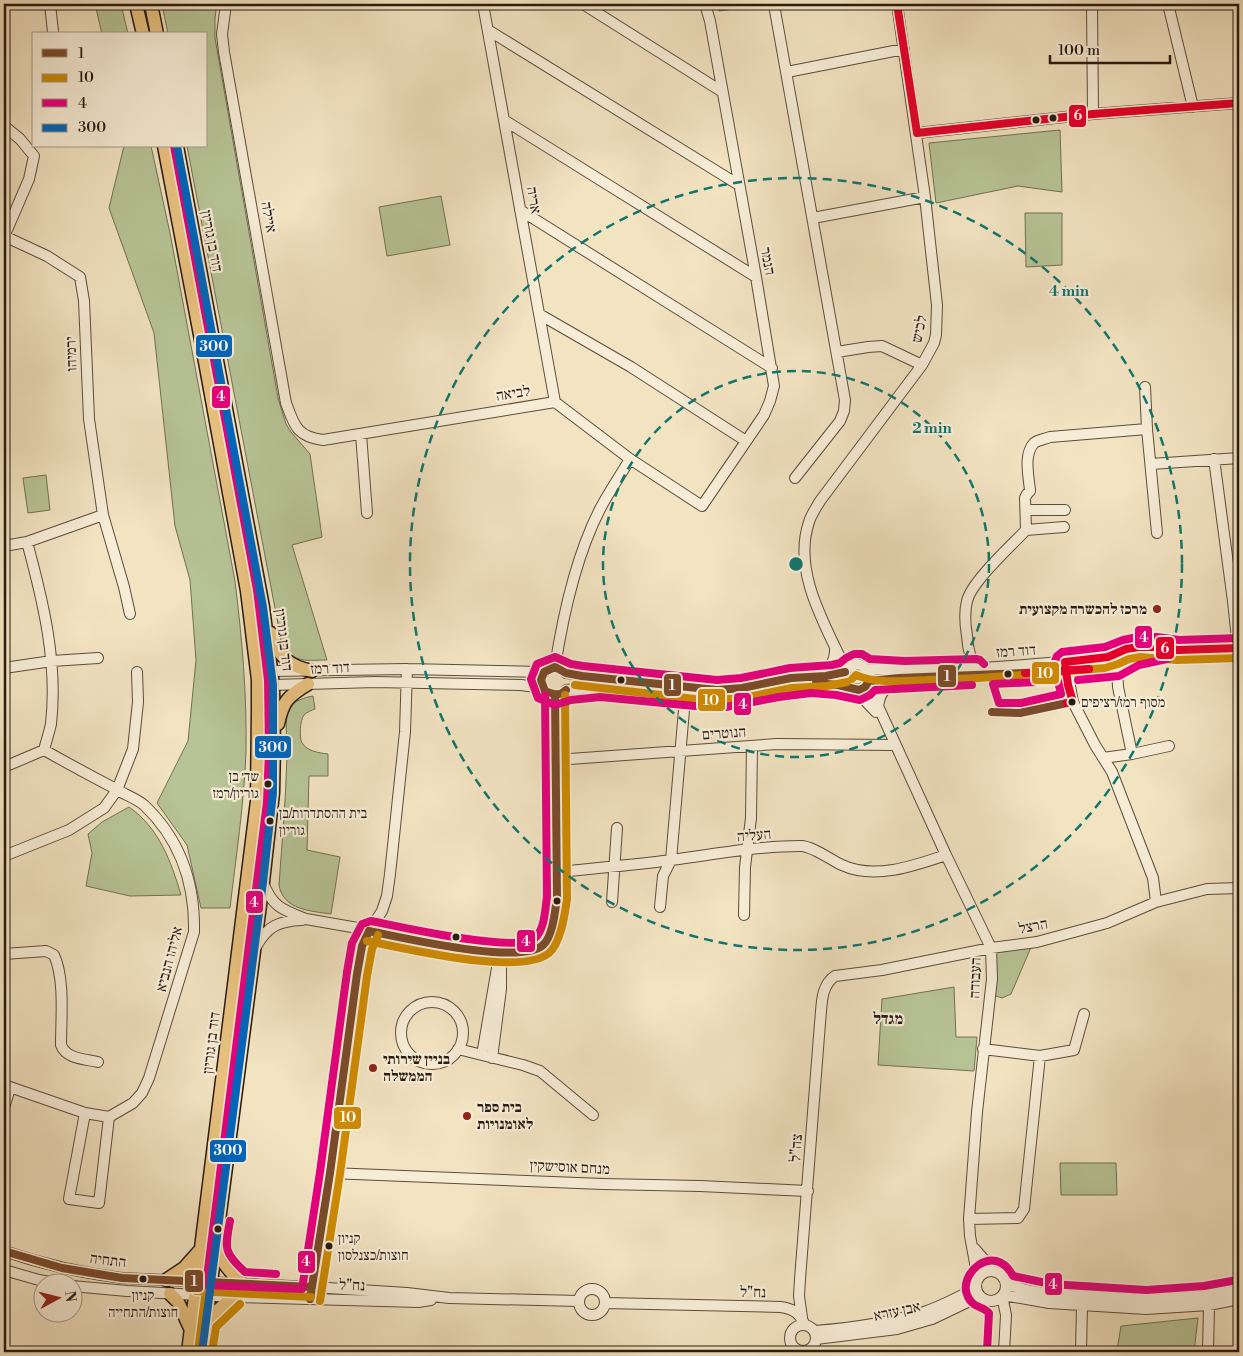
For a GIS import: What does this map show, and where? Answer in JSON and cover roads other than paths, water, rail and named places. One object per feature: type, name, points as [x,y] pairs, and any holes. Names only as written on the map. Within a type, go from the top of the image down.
[{"type":"main road","points":[[136,4],[142,32]]},
{"type":"main road","points":[[151,4],[157,32]]},
{"type":"main road","name":"דוד בן גוריון","points":[[164,148],[247,591],[258,680],[259,751],[257,801],[188,1352]]},
{"type":"main road","name":"דוד בן גוריון","points":[[178,148],[265,617],[273,685],[273,793],[202,1352]]},
{"type":"main road","points":[[265,617],[273,640],[284,659],[299,668],[312,671]]},
{"type":"main road","points":[[274,746],[285,701],[294,692],[308,684]]},
{"type":"main road","points":[[216,1246],[228,1270],[241,1282]]},
{"type":"main road","points":[[166,1280],[184,1268],[201,1249]]},
{"type":"main road","points":[[170,1294],[178,1302],[190,1330]]},
{"type":"main road","points":[[207,1323],[233,1297]]},
{"type":"street","points":[[50,4],[52,32]]},
{"type":"street","name":"איילה","points":[[226,4],[222,34],[227,70],[286,403],[292,419],[300,432]]},
{"type":"street","name":"אריה","points":[[484,4],[555,402]]},
{"type":"street","points":[[584,4],[722,92]]},
{"type":"street","name":"הנמר","points":[[630,459],[702,506],[764,415],[774,386],[710,21],[705,4]]},
{"type":"street","name":"לכיש","points":[[846,671],[814,600],[807,572],[805,545],[809,521],[820,501],[922,365],[934,343],[938,326],[936,281],[917,133],[897,4]]},
{"type":"street","points":[[1092,4],[1093,114]]},
{"type":"street","points":[[1168,4],[1192,107]]},
{"type":"street","points":[[774,5],[838,352],[845,400],[840,421],[795,478]]},
{"type":"street","points":[[488,30],[739,184]]},
{"type":"street","points":[[787,72],[904,49]]},
{"type":"street","points":[[917,133],[1093,114],[1239,103]]},
{"type":"street","points":[[504,120],[756,277]]},
{"type":"street","points":[[4,126],[34,156],[29,179],[4,236]]},
{"type":"street","points":[[813,218],[925,196]]},
{"type":"street","points":[[520,210],[772,368]]},
{"type":"street","name":"ירמיהו","points":[[4,236],[47,256],[80,277],[84,301],[89,419],[103,515]]},
{"type":"street","points":[[539,314],[631,367],[746,441]]},
{"type":"street","points":[[838,352],[882,346],[922,365]]},
{"type":"street","points":[[1145,387],[1157,533]]},
{"type":"street","points":[[555,402],[630,459],[600,509],[586,542],[560,634],[555,667]]},
{"type":"street","name":"לביאה","points":[[300,432],[310,438],[323,440],[555,402]]},
{"type":"street","points":[[1026,520],[1025,498],[1030,492],[1027,460],[1029,451],[1036,442],[1050,437],[1147,429]]},
{"type":"street","points":[[361,434],[367,513]]},
{"type":"street","points":[[1151,464],[1239,458]]},
{"type":"street","points":[[1214,459],[1238,648]]},
{"type":"street","points":[[977,672],[970,657],[965,614],[971,592],[1026,520],[1065,510]]},
{"type":"street","points":[[4,546],[26,542],[103,515],[130,614]]},
{"type":"street","points":[[1026,520],[1064,528]]},
{"type":"street","points":[[4,767],[44,750],[50,725],[52,661],[47,626],[26,542]]},
{"type":"street","name":"לכיש","points":[[824,621],[843,650],[862,666]]},
{"type":"street","points":[[820,676],[833,663],[835,657],[834,644]]},
{"type":"street","name":"דוד רמז","points":[[1066,667],[1108,657],[1131,648],[1200,650],[1238,648]]},
{"type":"street","name":"דוד רמז","points":[[868,683],[899,678],[977,672],[1117,666],[1135,656],[1165,649]]},
{"type":"street","points":[[4,668],[52,661],[98,658]]},
{"type":"street","points":[[846,671],[820,676],[791,678],[742,688],[717,690],[566,673],[555,667],[544,672],[541,680],[543,688],[555,696],[566,690],[600,687],[696,696],[737,696],[777,687],[811,683],[852,688],[863,688],[868,683],[869,672],[862,666],[851,666],[846,671],[844,680],[852,688]]},
{"type":"street","name":"דוד רמז","points":[[862,666],[905,670],[977,672]]},
{"type":"street","points":[[1117,666],[1118,686],[1132,754]]},
{"type":"street","points":[[1066,667],[1073,702],[1095,745],[1112,772],[1153,878],[1156,902]]},
{"type":"street","points":[[310,1299],[330,1173],[359,958],[362,946],[369,931],[376,922],[384,903],[393,854],[405,732],[407,669]]},
{"type":"street","name":"דוד רמז","points":[[258,680],[272,672],[407,669],[544,672]]},
{"type":"street","points":[[4,856],[69,830],[104,808],[116,790],[132,749],[138,702],[137,672]]},
{"type":"street","points":[[566,673],[569,681],[566,690]]},
{"type":"street","points":[[878,709],[882,692],[899,678]]},
{"type":"street","name":"דוד רמז","points":[[258,680],[273,685],[338,682],[521,685],[543,688]]},
{"type":"street","name":"העבודה","points":[[868,683],[894,745],[991,948],[992,978],[983,1049],[969,1219],[978,1287]]},
{"type":"street","name":"העבודה","points":[[852,688],[874,709],[890,734]]},
{"type":"street","points":[[263,882],[268,896],[274,904],[306,919],[501,953],[531,951],[544,945],[552,927],[557,898],[555,696]]},
{"type":"street","points":[[660,907],[662,876],[670,860],[684,710],[686,705],[696,696]]},
{"type":"street","name":"הנוטרים","points":[[556,760],[777,744],[894,745]]},
{"type":"street","points":[[744,915],[751,808],[752,746]]},
{"type":"street","points":[[1103,758],[1169,746]]},
{"type":"street","name":"אליהו הנביא","points":[[44,750],[143,804],[165,829],[180,853],[190,881],[195,910],[194,932],[150,1078],[142,1094],[133,1103],[109,1117]]},
{"type":"street","points":[[612,902],[617,828]]},
{"type":"street","name":"העליה","points":[[558,872],[747,850],[803,846],[843,866],[866,872],[898,869],[946,854]]},
{"type":"street","name":"הרצל","points":[[829,981],[835,976],[882,970],[991,948],[1037,942],[1107,923],[1156,902],[1207,890],[1239,888]]},
{"type":"street","points":[[252,955],[261,937],[269,929],[291,921],[306,919]]},
{"type":"street","points":[[4,954],[46,951],[54,955],[58,963],[61,1045],[63,1050],[67,1055],[98,1062]]},
{"type":"street","points":[[487,1057],[492,991],[501,953]]},
{"type":"street","name":"צה\"ל","points":[[800,1324],[800,1279],[823,998],[824,990],[829,981]]},
{"type":"street","points":[[432,1002],[443,1004],[459,1018],[462,1028],[462,1039],[458,1049],[452,1057],[444,1062],[425,1064],[416,1060],[403,1045],[402,1025],[406,1016],[412,1009],[422,1004],[432,1002]]},
{"type":"street","points":[[983,1049],[1040,1056],[1074,1050],[1084,1014]]},
{"type":"street","points":[[458,1049],[540,1071],[593,1115]]},
{"type":"street","points":[[969,1219],[1018,1218],[1024,1209],[1040,1056]]},
{"type":"street","points":[[4,1108],[7,1086],[85,1113],[109,1117],[99,1203],[69,1199],[85,1113]]},
{"type":"street","name":"מנחם אוסישקין","points":[[330,1173],[808,1191]]},
{"type":"street","points":[[972,1245],[994,1271],[1002,1276],[998,1308],[1000,1314],[997,1352]]},
{"type":"street","name":"התחיה","points":[[4,1251],[56,1267],[92,1274],[212,1282]]},
{"type":"street","points":[[4,1270],[32,1278]]},
{"type":"street","points":[[994,1271],[984,1272],[978,1287],[983,1299],[1026,1290],[1050,1294],[1146,1300],[1205,1296],[1239,1290]]},
{"type":"street","name":"נח\"ל","points":[[212,1282],[241,1282],[407,1293],[449,1298],[579,1301]]},
{"type":"street","name":"התחיה","points":[[82,1287],[195,1295]]},
{"type":"street","name":"אבן עזרא","points":[[816,1335],[897,1320],[925,1312],[952,1301],[978,1287]]},
{"type":"street","points":[[592,1289],[600,1292],[605,1299],[605,1303],[599,1313],[590,1315],[581,1309],[579,1301],[585,1291],[592,1289]]},
{"type":"street","points":[[1001,1294],[1030,1300],[1082,1306],[1146,1310],[1209,1305],[1239,1299]]},
{"type":"street","points":[[1001,1294],[1006,1314],[1004,1352]]},
{"type":"street","name":"נח\"ל","points":[[195,1295],[418,1302],[449,1298]]},
{"type":"street","points":[[1006,1314],[1011,1305],[1016,1302],[1030,1300]]},
{"type":"street","name":"נח\"ל","points":[[605,1303],[781,1307],[795,1311],[800,1324]]},
{"type":"street","points":[[1208,1352],[1209,1305]]},
{"type":"street","points":[[1080,1352],[1082,1306]]},
{"type":"street","points":[[800,1324],[809,1326],[816,1335],[810,1349],[799,1351],[793,1346],[790,1338],[800,1324]]},
{"type":"place","name":"מרכז להכשרה מקצועית","points":[[1157,609]]},
{"type":"place","name":"מסוף רמז/רציפים","points":[[1072,702]]},
{"type":"place","name":"שד׳ בן גוריון/רמז","points":[[268,784]]},
{"type":"place","name":"בית ההסתדרות/בן גוריון","points":[[270,821]]},
{"type":"place","name":"בניין שירותי הממשלה","points":[[373,1068]]},
{"type":"place","name":"בית ספר לאומנויות","points":[[467,1116]]},
{"type":"place","name":"קניון חוצות/כצנלסון","points":[[329,1246]]},
{"type":"place","name":"קניון חוצות/התחייה","points":[[143,1279]]},
{"type":"district","name":"מגדל","points":[[888,1018]]}]
